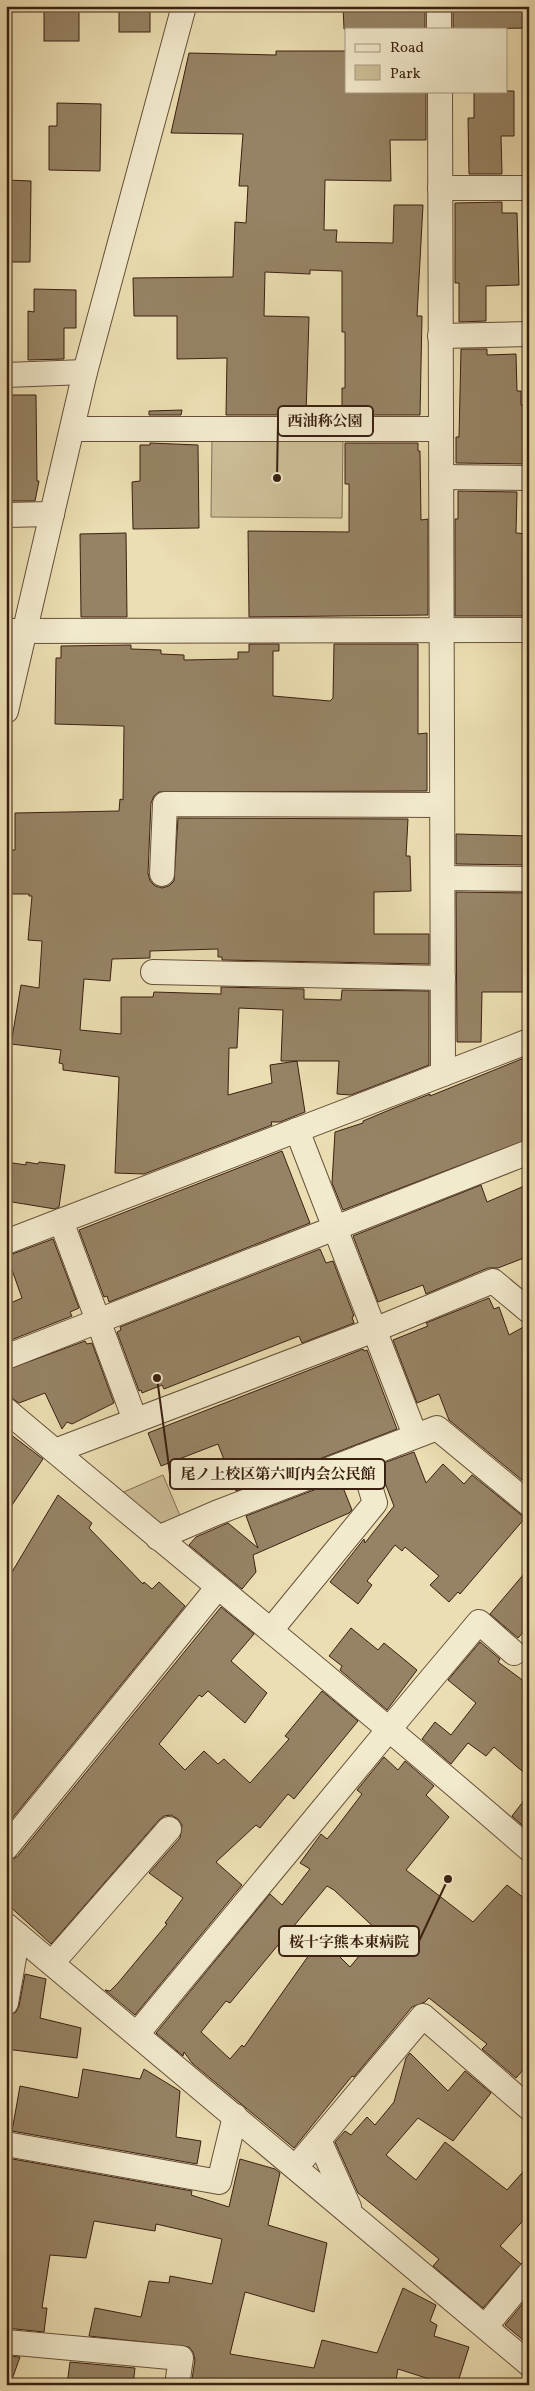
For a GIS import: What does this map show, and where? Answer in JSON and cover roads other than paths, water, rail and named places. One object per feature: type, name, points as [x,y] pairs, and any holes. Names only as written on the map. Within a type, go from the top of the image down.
[{"type":"street","points":[[6,711],[16,631],[52,514],[85,372],[184,6]]},
{"type":"street","points":[[439,6],[439,28]]},
{"type":"street","points":[[440,92],[443,1074]]},
{"type":"street","points":[[440,188],[529,188]]},
{"type":"street","points":[[440,336],[529,334]]},
{"type":"street","points":[[6,375],[85,372]]},
{"type":"street","points":[[72,429],[440,429]]},
{"type":"street","points":[[441,477],[529,478]]},
{"type":"street","points":[[6,514],[52,514]]},
{"type":"street","points":[[16,631],[529,630]]},
{"type":"street","points":[[162,874],[165,804],[442,805]]},
{"type":"street","points":[[442,878],[529,879]]},
{"type":"street","points":[[153,972],[443,978]]},
{"type":"street","points":[[6,1242],[529,1041]]},
{"type":"street","points":[[297,1130],[415,1435]]},
{"type":"street","points":[[6,1357],[529,1152]]},
{"type":"street","points":[[61,1221],[135,1420]]},
{"type":"street","points":[[55,1451],[374,1330],[493,1281],[529,1311]]},
{"type":"street","points":[[6,1410],[158,1538],[390,1728],[529,1849]]},
{"type":"street","points":[[158,1538],[216,1513],[437,1428],[529,1504]]},
{"type":"street","points":[[271,1630],[375,1503],[361,1457]]},
{"type":"street","points":[[6,1848],[218,1587]]},
{"type":"street","points":[[137,2034],[479,1622],[514,1653]]},
{"type":"street","points":[[52,1963],[169,1829]]},
{"type":"street","points":[[12,1930],[529,2364]]},
{"type":"street","points":[[6,2003],[12,1930]]},
{"type":"street","points":[[296,2167],[423,2016],[529,2108]]},
{"type":"street","points":[[6,2144],[219,2182],[235,2116]]},
{"type":"street","points":[[319,2140],[352,2214]]},
{"type":"street","points":[[486,2326],[529,2274]]},
{"type":"street","points":[[6,2342],[181,2358],[177,2385]]},
{"type":"place","name":"西油称公園","points":[[277,478]]},
{"type":"place","name":"尾ノ上校区第六町内会公民館","points":[[157,1378]]},
{"type":"place","name":"桜十字熊本東病院","points":[[448,1879]]}]
